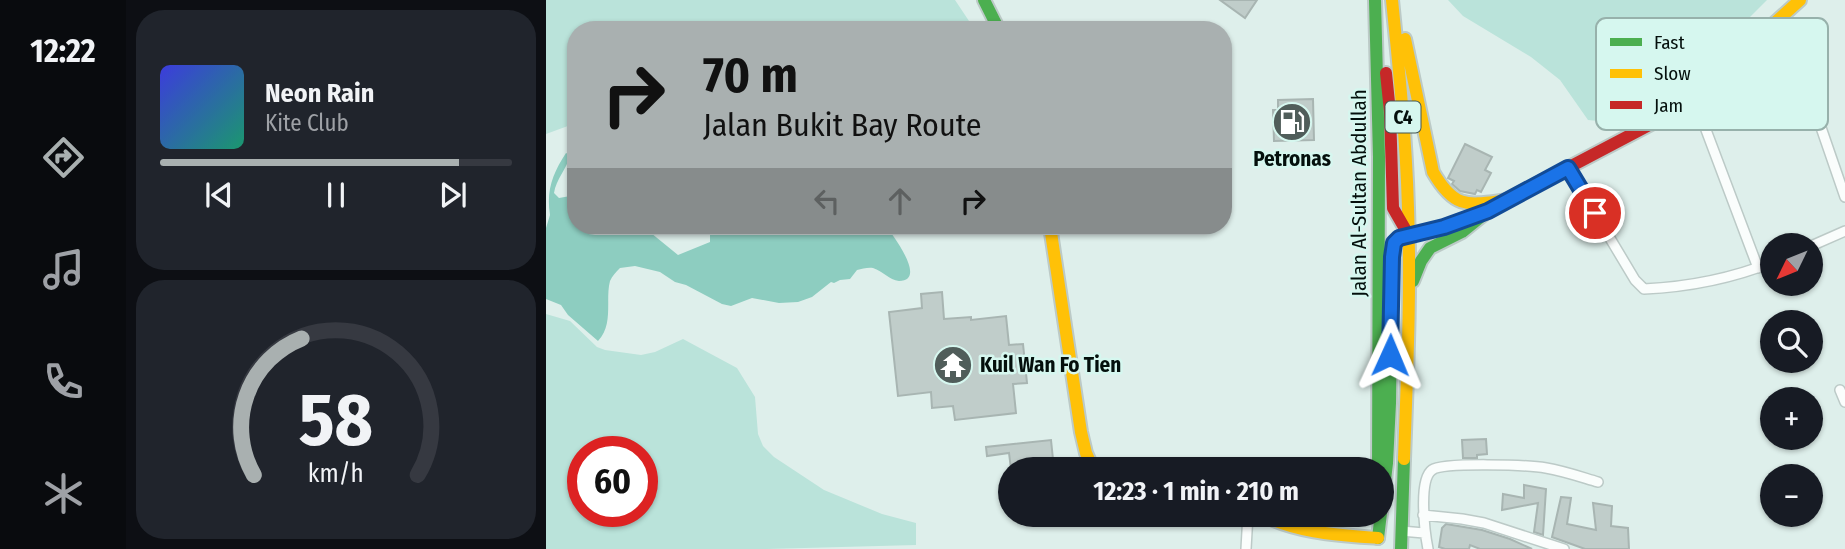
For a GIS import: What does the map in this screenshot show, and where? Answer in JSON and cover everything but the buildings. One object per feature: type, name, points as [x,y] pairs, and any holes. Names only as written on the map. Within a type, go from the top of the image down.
[{"type":"main road","points":[[984,0],[994,21]]},
{"type":"main road","points":[[1376,0],[1390,112],[1393,208],[1409,235]]},
{"type":"main road","name":"Jalan Al-Sultan Abdullah","points":[[1376,0],[1379,144],[1378,457]]},
{"type":"main road","points":[[1394,0],[1433,172],[1450,196],[1464,203],[1508,200]]},
{"type":"main road","name":"Jalan Al-Sultan Abdullah","points":[[1394,0],[1409,235],[1401,549]]},
{"type":"main road","points":[[1780,18],[1800,0]]},
{"type":"main road","points":[[1296,527],[1378,544],[1387,463],[1394,243],[1399,238],[1444,227],[1488,211],[1646,130]]},
{"type":"main road","points":[[1409,292],[1427,251],[1469,227],[1488,211]]},
{"type":"main road","points":[[1051,235],[1087,457]]},
{"type":"street","points":[[1568,168],[1634,280],[1644,289],[1702,282],[1758,268],[1706,130]]},
{"type":"street","points":[[1822,130],[1845,197]]},
{"type":"street","points":[[1824,240],[1845,231]]},
{"type":"street","points":[[1840,390],[1845,402]]},
{"type":"street","points":[[1428,549],[1423,516],[1426,478],[1432,470],[1439,467],[1529,465],[1598,482]]},
{"type":"street","points":[[1423,516],[1484,523],[1564,549]]},
{"type":"street","points":[[1246,549],[1247,527]]},
{"type":"street","points":[[1401,531],[1424,533]]},
{"type":"shaded area","points":[[546,0],[955,0],[969,21],[567,21],[567,126],[546,134]]},
{"type":"shaded area","points":[[1448,0],[1767,0],[1749,18],[1596,18],[1596,121],[1588,120],[1560,80],[1531,57],[1463,16]]},
{"type":"shaded area","points":[[567,154],[567,164],[554,193],[559,198],[567,197],[567,235],[653,235],[678,255],[710,242],[710,235],[893,235],[906,256],[910,274],[907,279],[899,281],[873,268],[865,268],[857,270],[850,279],[831,282],[812,297],[798,302],[779,303],[752,298],[731,306],[675,282],[660,272],[635,266],[620,268],[610,281],[608,320],[598,341],[568,315],[561,305],[546,299],[546,228],[550,215],[550,190],[557,168]]},
{"type":"shaded area","points":[[546,314],[570,321],[597,347],[605,350],[641,355],[655,352],[683,339],[737,368],[755,397],[758,434],[763,446],[774,457],[824,490],[882,514],[916,523],[916,545],[767,549],[546,549]]},
{"type":"traffic: fast","points":[[984,0],[994,21]]},
{"type":"traffic: fast","points":[[1375,0],[1379,157],[1378,457]]},
{"type":"traffic: fast","points":[[1413,281],[1430,248],[1462,232],[1488,211]]},
{"type":"traffic: fast","points":[[1409,235],[1444,227],[1483,212]]},
{"type":"traffic: fast","points":[[1378,538],[1387,463],[1390,403],[1392,257],[1397,243],[1409,235]]},
{"type":"traffic: fast","points":[[1401,549],[1404,459]]},
{"type":"traffic: slow","points":[[1392,0],[1404,130],[1409,239],[1404,459]]},
{"type":"traffic: slow","points":[[1780,18],[1800,0]]},
{"type":"traffic: slow","points":[[1405,39],[1433,172],[1448,193],[1464,202],[1508,200]]},
{"type":"traffic: slow","points":[[1051,235],[1081,432],[1088,457]]},
{"type":"traffic: slow","points":[[1296,527],[1378,538]]},
{"type":"traffic: jam","points":[[1386,73],[1393,208],[1408,234]]},
{"type":"traffic: jam","points":[[1499,204],[1640,130]]},
{"type":"place","name":"Petronas","points":[[1292,122]]},
{"type":"place","name":"Kuil Wan Fo Tien","points":[[953,365]]},
{"type":"route","points":[[1390,355],[1392,257],[1394,243],[1399,238],[1444,227],[1488,211],[1568,168],[1595,213]]}]
